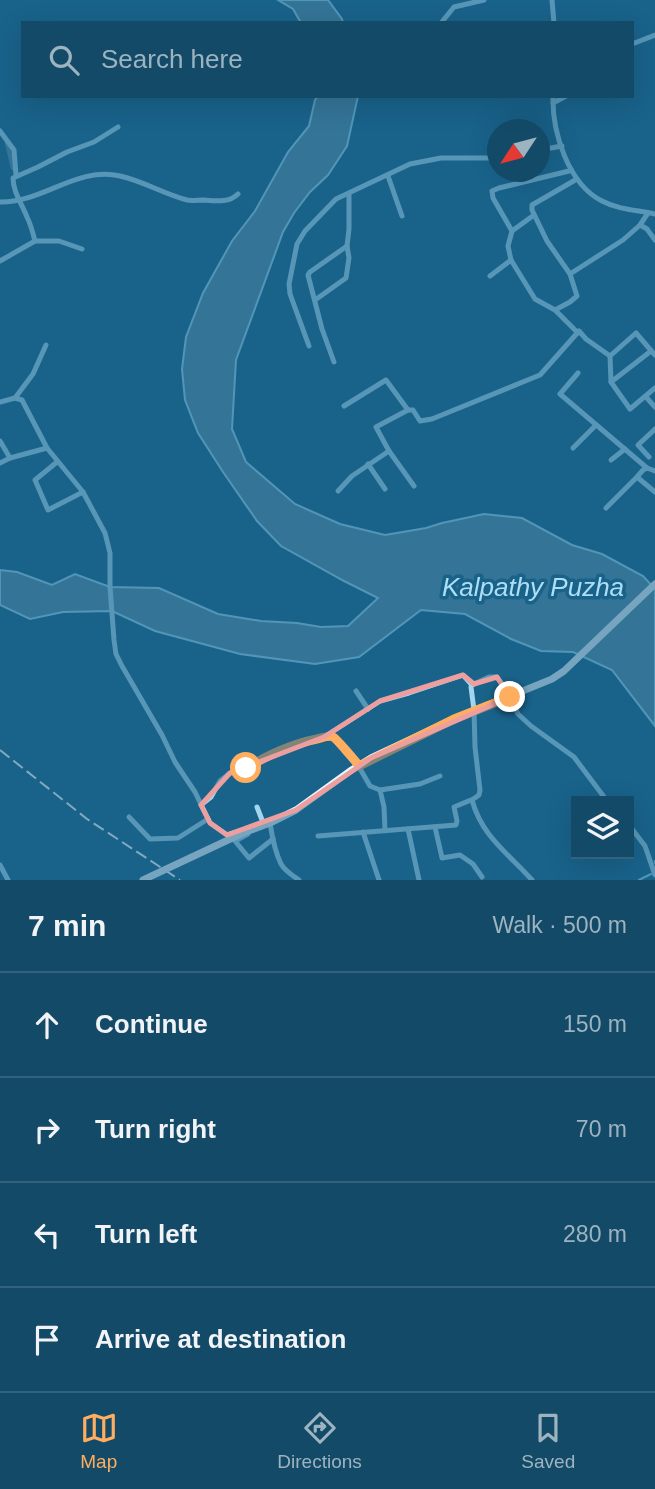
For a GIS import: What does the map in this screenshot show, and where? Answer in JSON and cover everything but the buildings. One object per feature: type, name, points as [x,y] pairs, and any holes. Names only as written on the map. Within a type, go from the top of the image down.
[{"type":"main road","points":[[143,880],[296,810],[359,766],[474,710],[552,679],[564,671],[655,584]]},
{"type":"street","points":[[443,21],[454,3],[484,0]]},
{"type":"street","points":[[552,0],[554,21]]},
{"type":"street","points":[[634,43],[655,35]]},
{"type":"street","points":[[553,100],[553,111],[562,146],[571,169],[585,190],[602,201],[624,209],[655,214]]},
{"type":"street","points":[[35,241],[12,181],[16,175],[94,142],[118,127]]},
{"type":"street","points":[[0,131],[14,150],[16,175]]},
{"type":"street","points":[[550,148],[562,146]]},
{"type":"street","points":[[309,346],[290,294],[289,284],[297,244],[305,231],[336,199],[410,164],[442,158],[487,158]]},
{"type":"street","points":[[512,231],[493,198],[492,191],[571,169]]},
{"type":"street","points":[[0,202],[19,201],[68,182],[100,175],[118,175],[189,200],[221,201],[233,199],[239,194]]},
{"type":"street","points":[[388,176],[402,216]]},
{"type":"street","points":[[555,310],[577,296],[570,274],[547,242],[532,205],[577,179]]},
{"type":"street","points":[[315,300],[346,278],[349,258],[346,246],[349,194]]},
{"type":"street","points":[[570,274],[622,240],[640,225],[648,213]]},
{"type":"street","points":[[534,215],[512,231],[508,246],[511,260],[535,299],[555,310],[578,333],[579,331],[610,356]]},
{"type":"street","points":[[640,225],[647,229],[655,240]]},
{"type":"street","points":[[0,261],[35,241],[59,241],[82,249]]},
{"type":"street","points":[[334,362],[321,329],[308,275],[346,246]]},
{"type":"street","points":[[490,276],[511,260]]},
{"type":"street","points":[[414,486],[376,427],[408,410],[413,410],[420,421],[432,419],[540,375],[578,333]]},
{"type":"street","points":[[610,356],[636,333],[653,353],[611,382]]},
{"type":"street","points":[[15,398],[33,373],[46,345]]},
{"type":"street","points":[[610,356],[611,382],[630,409],[655,388]]},
{"type":"street","points":[[578,373],[560,393],[647,468],[655,471]]},
{"type":"street","points":[[344,406],[386,380],[408,410]]},
{"type":"street","points":[[646,397],[655,407]]},
{"type":"street","points":[[0,402],[15,398],[22,400],[47,448],[83,492],[105,534],[110,553],[116,654],[210,823],[227,835],[253,829]]},
{"type":"street","points":[[573,448],[596,425]]},
{"type":"street","points":[[649,457],[638,445],[655,429]]},
{"type":"street","points":[[0,442],[10,458]]},
{"type":"street","points":[[0,463],[47,448]]},
{"type":"street","points":[[611,460],[625,449]]},
{"type":"street","points":[[338,491],[352,476],[389,451]]},
{"type":"street","points":[[57,462],[35,480],[48,510],[83,492]]},
{"type":"street","points":[[368,464],[385,489]]},
{"type":"street","points":[[606,508],[647,468]]},
{"type":"street","points":[[637,477],[655,492]]},
{"type":"street","points":[[324,737],[380,701],[463,675],[472,685],[489,677],[505,674]]},
{"type":"street","points":[[497,677],[518,714],[574,757],[601,796]]},
{"type":"street","points":[[471,687],[480,790],[479,795],[472,800],[475,811],[498,846],[532,880]]},
{"type":"street","points":[[356,691],[368,709]]},
{"type":"street","points":[[201,805],[230,773],[290,746],[331,736],[336,738],[346,753],[355,760],[370,786],[380,790],[420,784],[440,776]]},
{"type":"street","points":[[380,790],[384,807],[384,830]]},
{"type":"street","points":[[317,836],[456,825],[454,807],[471,800]]},
{"type":"street","points":[[257,807],[267,824],[281,864],[288,876],[299,880]]},
{"type":"street","points":[[129,817],[150,839],[171,840],[208,819]]},
{"type":"street","points":[[435,827],[442,858],[460,855],[473,864],[481,877]]},
{"type":"street","points":[[253,829],[235,841],[249,858],[273,839]]},
{"type":"street","points":[[408,829],[419,880]]},
{"type":"street","points":[[363,832],[379,880]]},
{"type":"street","points":[[634,832],[645,846],[655,875]]},
{"type":"street","points":[[0,865],[4,876]]},
{"type":"highlighted area","points":[[463,675],[474,684],[497,677],[506,689],[510,697],[371,758],[296,810],[227,835],[210,823],[201,805],[230,773],[324,737],[380,701]]},
{"type":"water","points":[[278,0],[328,0],[342,21],[300,21],[293,9]]},
{"type":"water","name":"Kalpathy Puzha","points":[[358,98],[347,146],[328,175],[294,213],[283,232],[236,360],[232,429],[246,462],[295,504],[340,524],[385,535],[484,514],[522,518],[572,545],[602,554],[643,576],[655,589],[655,726],[612,670],[573,652],[541,651],[511,639],[465,614],[421,610],[359,657],[315,664],[240,654],[155,631],[112,611],[63,612],[30,619],[0,605],[0,570],[17,572],[52,585],[75,574],[110,587],[159,588],[218,614],[321,627],[348,626],[378,598],[281,546],[257,521],[223,472],[198,433],[185,400],[182,369],[186,337],[203,293],[232,241],[255,211],[288,152],[309,126],[315,100]]},
{"type":"waterway","points":[[7,143],[13,168]]},
{"type":"waterway","points":[[639,880],[651,874]]},
{"type":"railway","points":[[0,750],[87,819],[180,880]]},
{"type":"route","points":[[246,768],[290,746],[331,736],[336,738],[359,766],[454,719],[510,697]]}]
